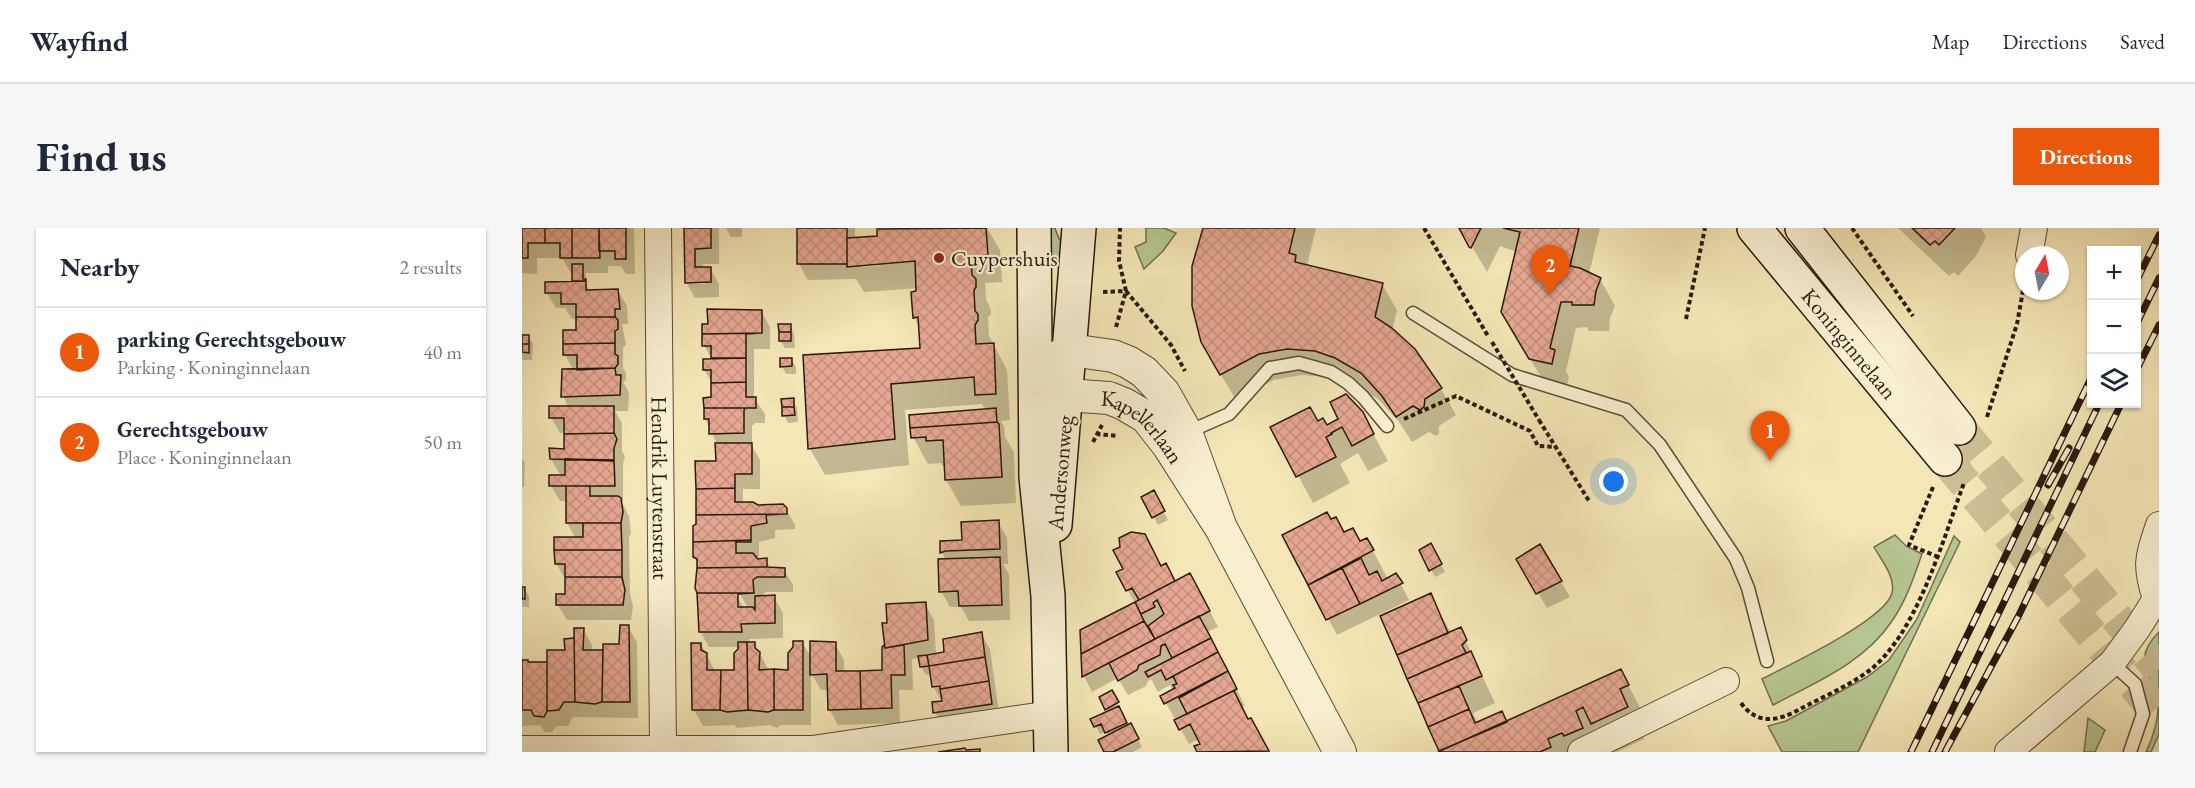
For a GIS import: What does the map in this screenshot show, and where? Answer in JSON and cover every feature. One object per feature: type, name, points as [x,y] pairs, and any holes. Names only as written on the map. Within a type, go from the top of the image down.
[{"type":"main road","name":"Andersonweg","points":[[1034,228],[1036,477],[1048,596],[1051,752]]},
{"type":"main road","name":"Andersonweg","points":[[1048,596],[1064,432],[1079,228]]},
{"type":"main road","name":"Koninginnelaan","points":[[1754,228],[1939,472]]},
{"type":"main road","name":"Koninginnelaan","points":[[1802,228],[1959,428]]},
{"type":"street","name":"Hendrik Luytenstraat","points":[[658,228],[663,748]]},
{"type":"street","points":[[2031,246],[2034,228]]},
{"type":"street","points":[[1035,370],[1070,350]]},
{"type":"street","name":"Kapellerlaan","points":[[1070,350],[1113,356],[1128,362],[1144,372],[1164,393],[1186,432],[1221,528]]},
{"type":"street","name":"Kapellerlaan","points":[[1035,370],[1066,395],[1109,398],[1146,417],[1168,445],[1221,528],[1340,752]]},
{"type":"street","points":[[2008,752],[2112,663],[2157,599],[2148,574],[2150,554],[2159,525]]},
{"type":"street","points":[[1581,752],[1726,681]]},
{"type":"street","points":[[522,749],[812,749],[1051,714]]},
{"type":"lane","points":[[1413,314],[1512,375],[1626,410],[1660,445],[1736,559],[1748,588],[1767,661]]},
{"type":"lane","points":[[1186,432],[1229,414],[1270,368],[1299,363],[1331,372],[1348,383],[1387,426]]},
{"type":"lane","points":[[2112,663],[2135,684],[2143,714],[2130,752]]},
{"type":"path","points":[[1120,228],[1119,261],[1126,291]]},
{"type":"path","points":[[1424,228],[1588,501]]},
{"type":"path","points":[[1686,319],[1705,228]]},
{"type":"path","points":[[2004,368],[2021,300]]},
{"type":"path","points":[[1387,426],[1456,396],[1530,431],[1538,446],[1556,447]]},
{"type":"path","name":"Kapellerlaan","points":[[1064,432],[1120,436]]},
{"type":"path","points":[[1726,681],[1748,711],[1768,720],[1790,715],[1866,672],[1887,654],[1922,592],[1936,556],[1910,545],[1939,472]]},
{"type":"green space","points":[[1048,228],[1055,228],[1063,246],[1064,266],[1048,267]]},
{"type":"green space","points":[[1146,228],[1164,228],[1176,233],[1163,251],[1144,269],[1135,247],[1146,242]]},
{"type":"green space","points":[[1895,535],[1906,546],[1922,554],[1906,597],[1892,621],[1868,649],[1853,660],[1773,705],[1762,679],[1834,641],[1873,616],[1886,604],[1892,593],[1892,581],[1874,547]]},
{"type":"green space","points":[[1954,536],[1960,542],[1858,752],[1782,752],[1768,726],[1786,721],[1867,677],[1889,660],[1917,619]]},
{"type":"green space","points":[[2159,632],[2159,734],[2151,752],[2146,752],[2155,728],[2158,701],[2145,666],[2145,658],[2146,650]]},
{"type":"green space","points":[[2088,718],[2105,730],[2095,752],[2084,752]]},
{"type":"building","points":[[522,228],[545,228],[545,243],[528,243],[528,258],[522,258]]},
{"type":"building","points":[[545,228],[572,228],[572,258],[560,258],[560,243],[545,243]]},
{"type":"building","points":[[572,228],[599,228],[600,258],[572,258]]},
{"type":"building","points":[[599,228],[626,228],[626,259],[615,259],[615,251],[599,251]]},
{"type":"building","points":[[684,228],[711,228],[711,248],[695,249],[695,267],[711,267],[711,282],[685,283]]},
{"type":"building","points":[[797,228],[847,228],[847,264],[797,264]]},
{"type":"building","points":[[986,228],[988,255],[971,257],[972,275],[976,279],[975,311],[978,314],[978,320],[975,325],[976,344],[994,343],[996,394],[975,395],[974,377],[891,384],[895,439],[808,449],[803,355],[920,348],[918,317],[913,318],[911,292],[916,291],[915,261],[847,267],[847,238],[877,236],[877,229]]},
{"type":"building","points":[[1203,228],[1295,228],[1289,253],[1296,255],[1295,262],[1383,283],[1375,317],[1392,328],[1415,349],[1442,388],[1425,399],[1424,407],[1420,410],[1413,406],[1396,417],[1382,396],[1361,373],[1335,358],[1315,351],[1287,349],[1259,354],[1220,375],[1201,342],[1192,306],[1192,266]]},
{"type":"building","points":[[1459,228],[1481,228],[1471,248],[1469,247]]},
{"type":"building","points":[[1503,228],[1579,228],[1570,266],[1601,278],[1594,305],[1572,305],[1572,302],[1561,302],[1550,348],[1555,350],[1552,364],[1529,359],[1501,312],[1520,232]]},
{"type":"building","points":[[1912,228],[1955,228],[1939,245],[1935,241],[1930,245]]},
{"type":"building","points":[[572,264],[583,264],[583,279],[586,281],[572,281]]},
{"type":"building","points":[[586,281],[586,290],[618,289],[620,309],[615,309],[615,317],[576,317],[576,304],[561,304],[561,293],[545,293],[545,282]]},
{"type":"building","points":[[707,309],[762,310],[762,333],[702,334],[702,324],[708,324]]},
{"type":"building","points":[[576,317],[615,317],[618,320],[618,329],[615,331],[615,343],[563,344],[563,330],[576,330]]},
{"type":"building","points":[[778,324],[791,324],[791,332],[779,332]]},
{"type":"building","points":[[779,332],[791,332],[791,341],[779,341]]},
{"type":"building","points":[[762,333],[746,334],[746,358],[711,358],[711,346],[702,346],[702,334]]},
{"type":"building","points":[[522,335],[529,335],[529,344],[522,344]]},
{"type":"building","points":[[615,343],[618,364],[615,368],[577,370],[577,355],[563,355],[563,344]]},
{"type":"building","points":[[522,344],[529,344],[529,353],[522,352]]},
{"type":"building","points":[[746,358],[746,382],[711,383],[711,370],[703,370],[703,359]]},
{"type":"building","points":[[780,358],[792,358],[792,366],[780,367]]},
{"type":"building","points":[[615,368],[616,375],[621,375],[620,395],[561,397],[562,369]]},
{"type":"building","points":[[746,382],[746,397],[756,397],[756,408],[704,408],[703,398],[711,397],[711,383]]},
{"type":"building","points":[[1346,394],[1363,412],[1374,434],[1352,446],[1342,427],[1331,433],[1326,437],[1336,457],[1296,477],[1270,427],[1310,407],[1318,421],[1323,418],[1327,425],[1338,419],[1330,402]]},
{"type":"building","points":[[794,398],[794,407],[782,407],[781,399]]},
{"type":"building","points":[[549,406],[614,406],[614,433],[564,434],[564,418],[549,418]]},
{"type":"building","points":[[782,407],[794,407],[795,415],[782,416]]},
{"type":"building","points":[[704,408],[746,408],[744,410],[744,433],[709,434],[709,419],[704,419]]},
{"type":"building","points":[[996,408],[997,422],[910,428],[909,415]]},
{"type":"building","points":[[997,422],[999,424],[1002,477],[945,480],[943,440],[926,441],[926,437],[911,438],[910,428]]},
{"type":"building","points":[[614,433],[617,439],[614,461],[550,459],[549,448],[564,449],[564,434]]},
{"type":"building","points":[[715,443],[752,443],[752,474],[735,474],[735,488],[696,489],[695,461],[716,461]]},
{"type":"building","points":[[565,459],[614,460],[615,486],[549,486],[549,475],[565,475]]},
{"type":"building","points":[[566,486],[590,486],[590,496],[618,496],[621,498],[623,512],[621,523],[566,523]]},
{"type":"building","points":[[735,488],[735,502],[753,502],[758,505],[783,504],[787,508],[787,514],[696,515],[696,489]]},
{"type":"building","points":[[1154,490],[1165,511],[1152,518],[1141,497]]},
{"type":"building","points":[[1327,512],[1331,519],[1336,517],[1344,532],[1353,528],[1360,541],[1367,538],[1374,550],[1308,585],[1282,535]]},
{"type":"building","points":[[787,514],[766,515],[767,523],[751,526],[751,540],[693,542],[696,515]]},
{"type":"building","points":[[999,520],[1000,549],[940,553],[940,541],[962,540],[961,522]]},
{"type":"building","points":[[583,523],[621,523],[622,550],[554,550],[554,537],[583,537]]},
{"type":"building","points":[[1131,532],[1145,534],[1161,566],[1166,563],[1175,581],[1139,600],[1132,588],[1126,591],[1116,572],[1123,569],[1113,550],[1120,547],[1119,538]]},
{"type":"building","points":[[751,540],[751,542],[736,542],[736,553],[753,553],[758,559],[767,558],[767,567],[697,568],[697,559],[693,557],[693,542]]},
{"type":"building","points":[[1431,543],[1442,564],[1429,571],[1419,550]]},
{"type":"building","points":[[1540,544],[1562,581],[1536,594],[1516,559]]},
{"type":"building","points":[[554,550],[622,550],[622,577],[565,577],[565,564],[555,564]]},
{"type":"building","points":[[1000,557],[1002,605],[959,606],[958,591],[939,592],[938,559]]},
{"type":"building","points":[[1361,558],[1369,575],[1377,571],[1382,581],[1396,573],[1403,583],[1360,604],[1342,568]]},
{"type":"building","points":[[697,568],[785,568],[785,577],[757,577],[753,580],[754,593],[697,593],[695,588]]},
{"type":"building","points":[[1342,568],[1360,604],[1326,620],[1308,585]]},
{"type":"building","points":[[1190,573],[1210,611],[1155,639],[1148,626],[1164,614],[1157,600],[1153,603],[1155,607],[1141,614],[1135,602]]},
{"type":"building","points":[[565,577],[622,577],[625,590],[623,605],[556,605],[556,594],[565,594]]},
{"type":"building","points":[[522,587],[525,587],[525,599],[522,599]]},
{"type":"building","points":[[697,593],[754,593],[738,594],[738,607],[753,607],[755,610],[755,596],[775,595],[775,623],[741,624],[742,632],[699,632]]},
{"type":"building","points":[[1431,593],[1448,633],[1397,655],[1380,616]]},
{"type":"building","points":[[926,602],[928,640],[885,648],[882,623],[887,623],[886,604]]},
{"type":"building","points":[[1135,602],[1144,621],[1081,654],[1080,630]]},
{"type":"building","points":[[1199,616],[1211,638],[1172,658],[1165,644],[1161,646],[1160,655],[1139,665],[1137,670],[1118,681],[1109,663]]},
{"type":"building","points":[[1144,621],[1155,639],[1082,677],[1081,654]]},
{"type":"building","points":[[620,625],[629,625],[630,702],[602,702],[603,644],[619,644]]},
{"type":"building","points":[[1461,627],[1467,640],[1462,645],[1466,653],[1407,679],[1397,655]]},
{"type":"building","points":[[574,628],[584,628],[583,650],[603,650],[602,702],[595,704],[575,702]]},
{"type":"building","points":[[574,628],[575,702],[564,702],[559,710],[547,711],[547,650],[565,650],[564,639],[574,638]]},
{"type":"building","points":[[982,632],[985,657],[929,666],[927,655],[944,652],[943,639]]},
{"type":"building","points":[[1211,638],[1218,652],[1166,680],[1161,670],[1148,677],[1145,672]]},
{"type":"building","points":[[793,641],[803,641],[803,710],[774,710],[774,669],[788,670],[788,653],[793,647]]},
{"type":"building","points":[[810,641],[836,642],[836,671],[860,671],[861,709],[828,710],[827,674],[810,675]]},
{"type":"building","points":[[738,642],[747,642],[748,710],[727,712],[720,710],[721,670],[734,670],[734,653],[738,649]]},
{"type":"building","points":[[747,642],[755,642],[755,648],[760,652],[759,670],[774,669],[774,710],[768,712],[748,710]]},
{"type":"building","points":[[691,643],[701,643],[701,650],[707,653],[707,670],[721,670],[720,710],[692,710]]},
{"type":"building","points":[[884,645],[885,648],[904,645],[905,675],[891,675],[892,708],[861,709],[860,671],[882,670],[882,647]]},
{"type":"building","points":[[1471,651],[1482,676],[1418,703],[1407,679]]},
{"type":"building","points":[[1218,652],[1228,671],[1164,704],[1160,696],[1175,688],[1173,685],[1177,684],[1173,676]]},
{"type":"building","points":[[927,655],[929,666],[920,667],[918,656]]},
{"type":"building","points":[[985,657],[989,681],[940,689],[940,686],[932,687],[929,666]]},
{"type":"building","points":[[522,660],[547,662],[547,711],[544,717],[534,716],[531,710],[522,710]]},
{"type":"building","points":[[1621,669],[1629,685],[1620,689],[1628,707],[1591,724],[1583,707],[1576,711],[1583,728],[1564,736],[1562,733],[1548,739],[1551,747],[1540,752],[1438,752]]},
{"type":"building","points":[[1228,671],[1237,689],[1187,714],[1179,698]]},
{"type":"building","points":[[989,681],[992,704],[933,713],[932,702],[942,701],[940,689]]},
{"type":"building","points":[[1459,686],[1469,709],[1428,727],[1418,703]]},
{"type":"building","points":[[1237,689],[1234,691],[1248,719],[1251,718],[1269,751],[1197,752],[1194,746],[1200,744],[1190,724],[1179,730],[1174,720]]},
{"type":"building","points":[[1112,690],[1119,702],[1105,710],[1099,697]]},
{"type":"building","points":[[1119,706],[1127,723],[1105,733],[1101,724],[1094,727],[1090,719]]},
{"type":"building","points":[[1469,709],[1475,723],[1502,711],[1507,722],[1439,751],[1428,727]]},
{"type":"building","points":[[1131,723],[1139,739],[1113,752],[1104,752],[1098,740]]},
{"type":"building","points":[[965,748],[966,750],[980,749],[980,752],[938,752]]},
{"type":"tunnel","points":[[1959,428],[2159,669]]},
{"type":"tunnel","points":[[1945,459],[2159,715]]},
{"type":"railway","points":[[2141,272],[2159,235]]},
{"type":"railway","points":[[2141,315],[2159,278]]},
{"type":"railway","points":[[2141,361],[2159,325]]},
{"type":"railway","points":[[1911,752],[2087,386]]},
{"type":"railway","points":[[1932,752],[2097,408]]},
{"type":"railway","points":[[1945,752],[2018,617],[2119,408]]},
{"type":"railway","points":[[2048,485],[2069,448]]},
{"type":"place","name":"Cuypershuis","points":[[939,258]]},
{"type":"place","name":"Gerechtsgebouw","points":[[1550,295]]},
{"type":"place","name":"parking Gerechtsgebouw","points":[[1770,461]]}]
